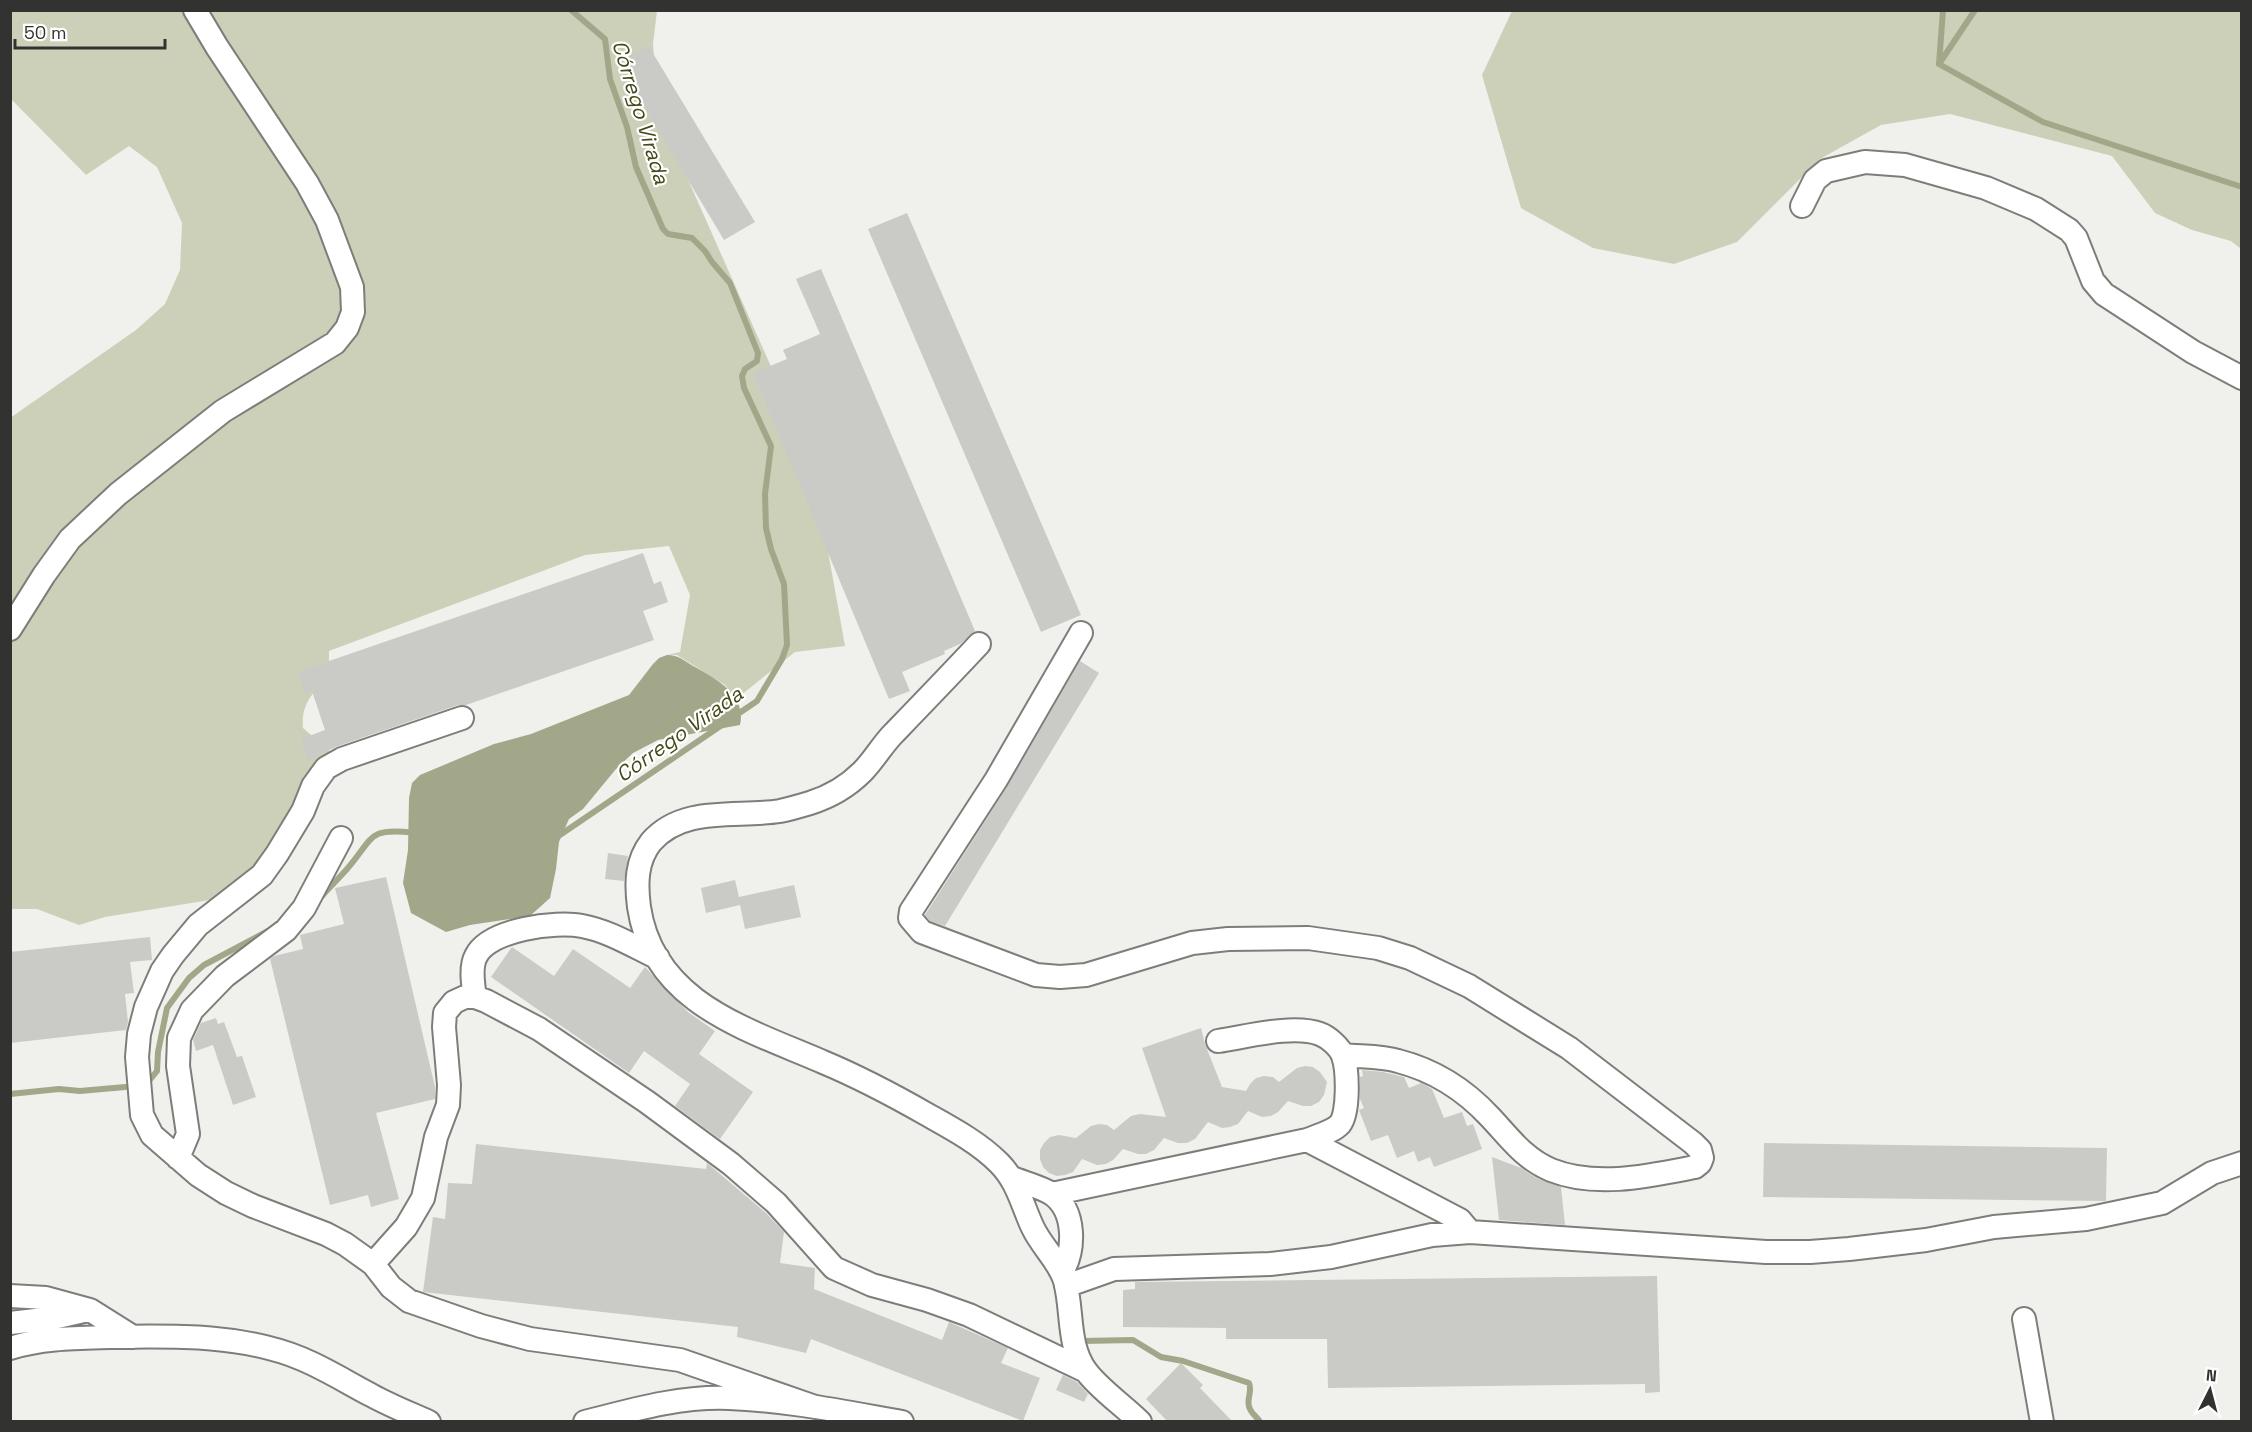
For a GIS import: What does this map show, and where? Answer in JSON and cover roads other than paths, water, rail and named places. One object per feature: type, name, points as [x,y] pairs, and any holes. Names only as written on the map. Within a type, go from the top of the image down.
[{"type":"street","points":[[10,629],[70,539],[118,494],[223,411],[335,343],[347,328],[353,312],[352,287],[327,220],[307,183],[195,10]]},
{"type":"street","points":[[1802,206],[1815,180],[1826,171],[1865,162],[1905,165],[1986,188],[2036,209],[2069,230],[2076,238],[2092,281],[2104,294],[2193,352],[2241,378]]},
{"type":"street","points":[[1081,633],[996,780],[911,911],[909,918],[922,932],[1036,975],[1060,977],[1086,975],[1192,943],[1228,939],[1308,938],[1378,948],[1410,958],[1469,986],[1569,1048],[1678,1130],[1700,1150],[1702,1158],[1695,1167],[1652,1175],[1581,1179],[1551,1170],[1528,1158],[1469,1097],[1439,1077],[1397,1060],[1343,1055]]},
{"type":"street","points":[[979,644],[884,744],[862,772],[841,789],[812,802],[781,811],[690,819],[666,829],[651,842],[642,858],[636,885],[645,934],[658,958],[687,994],[717,1015],[756,1035],[861,1079],[896,1097],[981,1147],[1012,1178],[1033,1229],[1064,1279],[1074,1342],[1086,1371]]},
{"type":"street","points":[[462,718],[342,759],[326,768],[313,786],[303,812],[262,874],[198,925],[172,955],[146,1007],[139,1034],[137,1057],[142,1115],[152,1135],[178,1158],[226,1193],[345,1244],[373,1264],[391,1287],[409,1301],[480,1326],[530,1339],[680,1360],[815,1407]]},
{"type":"street","points":[[178,1158],[188,1134],[178,1066],[179,1038],[192,1010],[225,976],[286,930],[304,908],[340,838]]},
{"type":"street","points":[[475,997],[474,962],[485,945],[533,927],[558,924],[581,926],[604,932],[658,958]]},
{"type":"street","points":[[373,1264],[406,1227],[423,1198],[436,1137],[448,1104],[445,1013],[454,1002],[465,997],[475,997],[486,1000],[539,1029],[647,1102],[731,1164],[776,1203],[834,1268],[872,1284],[969,1315],[1086,1371],[1140,1422]]},
{"type":"street","points":[[1052,1194],[1307,1140],[1338,1127],[1344,1119],[1346,1083],[1343,1055],[1334,1043],[1320,1034],[1299,1031],[1218,1041]]},
{"type":"street","points":[[1307,1140],[1460,1220],[1470,1232]]},
{"type":"street","points":[[1064,1279],[1114,1269],[1270,1264],[1342,1255],[1432,1235],[1470,1232],[1766,1252],[1849,1249],[1926,1240],[1994,1227],[2086,1219],[2126,1211],[2162,1203],[2212,1173],[2241,1163]]},
{"type":"street","points":[[1012,1178],[1052,1194],[1063,1206],[1069,1220],[1072,1246],[1064,1279]]},
{"type":"street","points":[[10,1296],[46,1298],[90,1310],[133,1336]]},
{"type":"street","points":[[10,1323],[53,1318],[90,1310]]},
{"type":"street","points":[[2024,1319],[2042,1422]]},
{"type":"street","points":[[10,1348],[26,1343],[69,1338],[133,1336],[219,1339],[264,1346],[302,1359],[370,1395],[429,1422]]},
{"type":"street","points":[[585,1422],[680,1401],[718,1398],[815,1407],[902,1422]]},
{"type":"water","points":[[667,655],[681,658],[711,676],[727,689],[739,705],[740,725],[658,740],[633,753],[616,769],[583,809],[569,819],[559,842],[550,898],[530,916],[470,925],[446,932],[411,913],[403,883],[408,850],[409,798],[412,783],[420,775],[494,744],[531,734],[629,695],[653,664],[659,658]]},
{"type":"waterway","name":"Córrego Virada","points":[[571,10],[605,39],[610,79],[627,127],[636,167],[663,229],[668,234],[692,238],[730,283],[758,353],[757,361],[745,369],[742,376],[744,388],[771,446],[765,494],[766,528],[784,584],[787,645],[782,659],[757,701],[735,716]]},
{"type":"waterway","points":[[1939,64],[1943,10]]},
{"type":"waterway","points":[[1939,64],[1975,10]]},
{"type":"waterway","points":[[1939,64],[2043,122],[2242,187]]},
{"type":"waterway","name":"Córrego Virada","points":[[557,837],[722,725]]},
{"type":"waterway","points":[[322,896],[373,837],[388,832],[414,833]]},
{"type":"waterway","points":[[149,1081],[157,1071],[158,1052],[167,1008],[189,978],[204,965],[268,931]]},
{"type":"waterway","points":[[10,1094],[59,1089],[80,1091],[125,1087]]},
{"type":"waterway","name":"Córrego Virada","points":[[1083,1341],[1133,1340],[1161,1357],[1183,1361],[1249,1383],[1249,1406],[1260,1422]]}]
